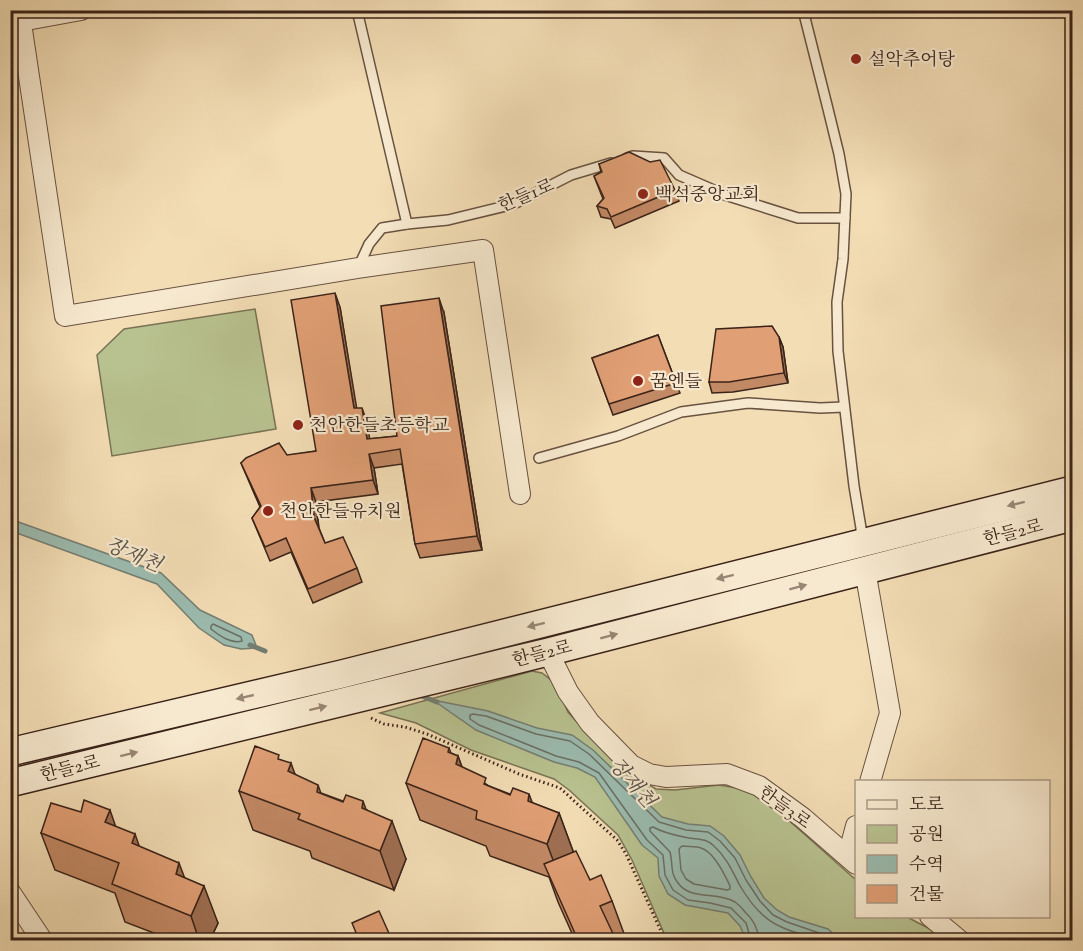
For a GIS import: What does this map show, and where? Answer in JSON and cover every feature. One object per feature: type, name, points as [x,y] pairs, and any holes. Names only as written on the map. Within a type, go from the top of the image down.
[{"type":"street","points":[[81,10],[17,18],[65,316],[483,250],[520,494]]},
{"type":"street","name":"한들2로","points":[[10,783],[548,652],[863,556],[1072,489]]},
{"type":"street","name":"한들2로","points":[[10,752],[863,556],[1072,516]]},
{"type":"street","points":[[863,556],[890,713],[871,780]]},
{"type":"street","name":"한들3로","points":[[548,652],[568,692],[590,723],[631,765],[649,774],[666,777],[726,774],[759,786],[803,818],[852,860]]},
{"type":"street","points":[[852,860],[855,834]]},
{"type":"street","points":[[10,892],[42,940]]},
{"type":"street","points":[[932,918],[958,940]]},
{"type":"lane","points":[[357,10],[407,224]]},
{"type":"lane","points":[[803,10],[839,154],[846,194],[843,259],[837,302],[838,351],[863,556]]},
{"type":"lane","name":"한들1로","points":[[358,268],[369,244],[382,228],[447,220],[514,204],[571,175],[633,156],[664,158],[679,175],[725,195],[798,218],[845,218]]},
{"type":"lane","points":[[539,458],[618,436],[681,412],[748,403],[820,408],[844,407]]},
{"type":"path","points":[[352,700],[372,720],[427,734],[519,774],[561,788],[617,840],[626,854],[664,940]]},
{"type":"green space","points":[[255,309],[276,429],[112,456],[97,355],[124,329]]},
{"type":"green space","points":[[532,671],[542,673],[555,683],[568,712],[626,771],[656,789],[675,790],[719,785],[743,789],[767,801],[855,879],[855,918],[909,918],[934,931],[938,940],[667,940],[632,860],[618,835],[569,790],[554,779],[471,750],[416,723],[380,713]]},
{"type":"water","points":[[10,519],[161,573],[200,610],[252,635],[257,648],[241,649],[224,645],[199,628],[157,584],[11,531]]},
{"type":"water","points":[[433,700],[488,711],[537,728],[572,735],[593,750],[662,817],[688,824],[710,826],[724,836],[740,855],[764,898],[777,910],[789,917],[828,929],[840,940],[746,940],[740,926],[728,913],[685,905],[668,894],[659,876],[658,858],[642,845],[595,777],[476,730]]},
{"type":"building","name":"백석중앙교회","points":[[629,152],[650,162],[660,160],[675,190],[611,217],[607,209],[597,206],[604,198],[594,176],[602,172],[599,164]]},
{"type":"building","points":[[335,293],[354,408],[362,408],[367,439],[397,436],[381,306],[439,298],[477,536],[415,544],[400,449],[369,454],[373,480],[311,488],[314,517],[325,543],[343,537],[357,568],[308,589],[286,538],[265,547],[252,518],[261,506],[241,463],[246,458],[279,443],[287,455],[316,451],[291,300]]},
{"type":"building","points":[[772,326],[779,337],[784,373],[729,382],[709,382],[716,329]]},
{"type":"building","name":"꿈엔들","points":[[658,335],[676,383],[609,404],[592,358]]},
{"type":"building","points":[[423,738],[449,748],[448,752],[458,756],[456,764],[486,778],[484,784],[510,795],[513,788],[529,794],[528,801],[559,813],[547,844],[476,819],[477,811],[406,783]]},
{"type":"building","points":[[255,746],[279,755],[278,759],[291,763],[288,771],[318,785],[317,792],[343,802],[346,795],[363,801],[362,808],[392,821],[380,851],[298,819],[300,814],[239,791]]},
{"type":"building","points":[[84,800],[110,810],[105,822],[135,834],[132,843],[179,863],[176,874],[204,886],[191,916],[112,884],[119,863],[41,833],[51,803],[81,812]]},
{"type":"building","points":[[576,851],[590,880],[601,875],[612,901],[600,906],[616,940],[578,940],[544,864]]},
{"type":"building","points":[[379,911],[392,940],[359,940],[352,923]]},
{"type":"waterway","name":"장재천","points":[[250,645],[265,651]]},
{"type":"waterway","name":"장재천","points":[[419,695],[437,702]]},
{"type":"place","name":"설악추어탕","points":[[856,59]]},
{"type":"place","name":"백석중앙교회","points":[[643,194]]},
{"type":"place","name":"꿈엔들","points":[[638,381]]},
{"type":"place","name":"천안한들초등학교","points":[[298,425]]},
{"type":"place","name":"천안한들유치원","points":[[268,511]]}]
